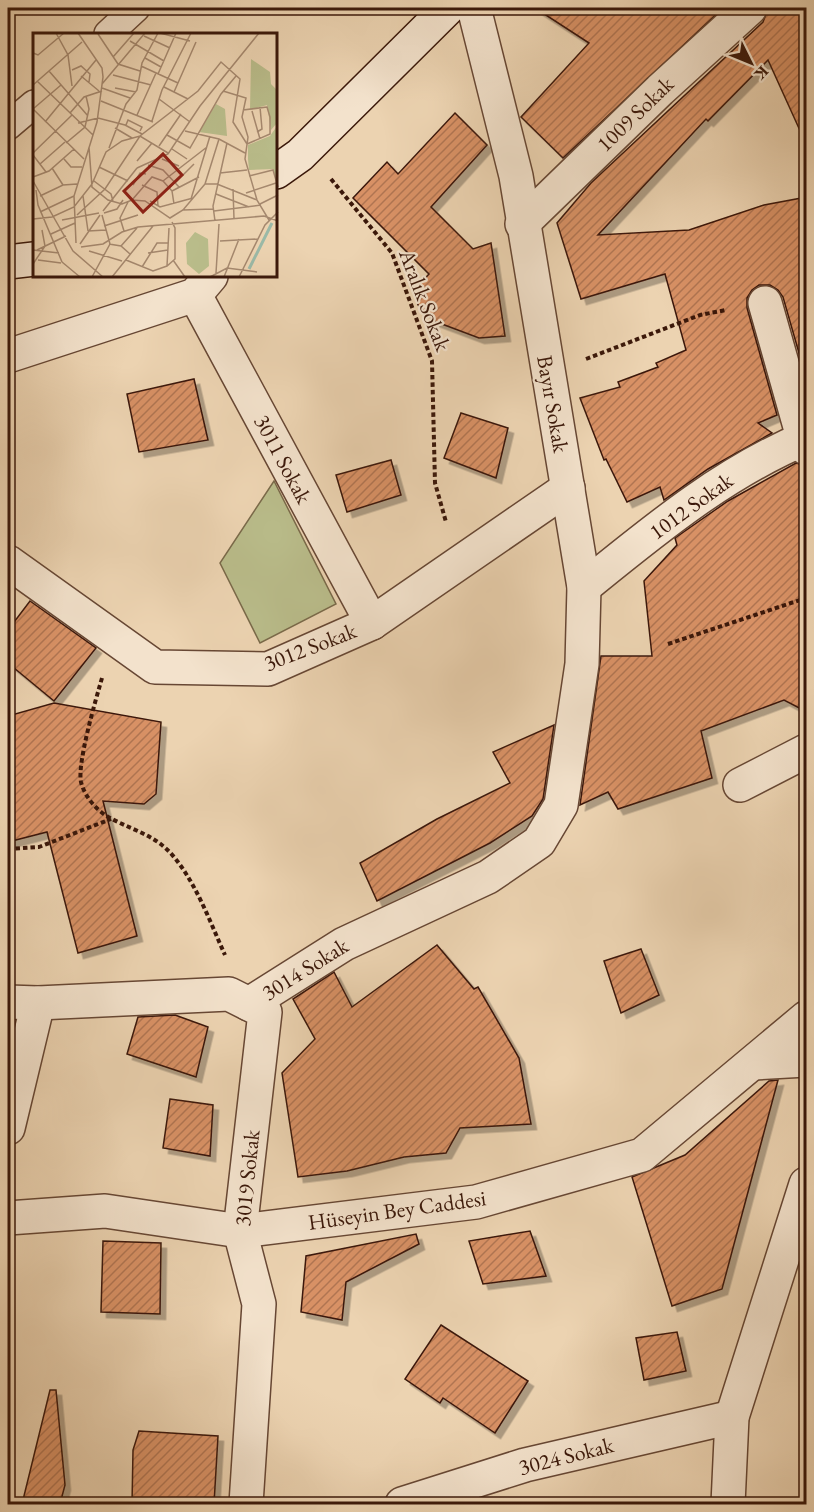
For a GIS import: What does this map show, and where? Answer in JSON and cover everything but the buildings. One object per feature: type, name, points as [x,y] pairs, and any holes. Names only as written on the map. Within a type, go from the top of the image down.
[{"type":"street","points":[[278,170],[306,148],[448,8]]},
{"type":"street","name":"Bayır Sokak","points":[[474,8],[516,176],[522,224],[584,587],[582,664],[561,805]]},
{"type":"street","name":"1009 Sokak","points":[[522,224],[660,90],[750,8]]},
{"type":"street","points":[[8,262],[33,259]]},
{"type":"street","points":[[8,356],[203,285]]},
{"type":"street","name":"3011 Sokak","points":[[203,285],[372,623]]},
{"type":"street","points":[[765,303],[806,442]]},
{"type":"street","name":"1012 Sokak","points":[[584,587],[640,542],[741,470],[806,442]]},
{"type":"street","name":"3012 Sokak","points":[[8,562],[155,667],[268,669],[372,623],[457,562],[568,488]]},
{"type":"street","points":[[740,785],[807,751]]},
{"type":"street","name":"3014 Sokak","points":[[22,1002],[229,994],[249,1004],[344,944],[488,877],[539,842],[561,805]]},
{"type":"street","points":[[8,1128],[22,1002]]},
{"type":"street","name":"3019 Sokak","points":[[246,1504],[259,1304],[240,1231],[265,1012],[249,1004]]},
{"type":"street","name":"Hüseyin Bey Caddesi","points":[[8,1218],[105,1211],[240,1231],[476,1202],[642,1155],[807,1018]]},
{"type":"street","points":[[753,1063],[807,1060]]},
{"type":"street","points":[[728,1504],[732,1417],[807,1184]]},
{"type":"street","name":"3024 Sokak","points":[[402,1504],[525,1465],[732,1417]]},
{"type":"lane","points":[[109,33],[136,8]]},
{"type":"lane","points":[[8,126],[33,105]]},
{"type":"path","name":"Aralık Sokak","points":[[306,148],[392,253],[405,283],[432,361],[435,483],[457,562]]},
{"type":"path","points":[[548,374],[700,315],[765,303]]},
{"type":"path","points":[[668,644],[807,598]]},
{"type":"path","points":[[122,644],[103,673],[87,732],[81,781],[92,805],[111,819],[149,834],[174,856],[195,890],[249,1004]]},
{"type":"path","points":[[8,849],[39,846],[111,819]]},
{"type":"green space","points":[[274,481],[336,604],[260,643],[220,563]]}]
